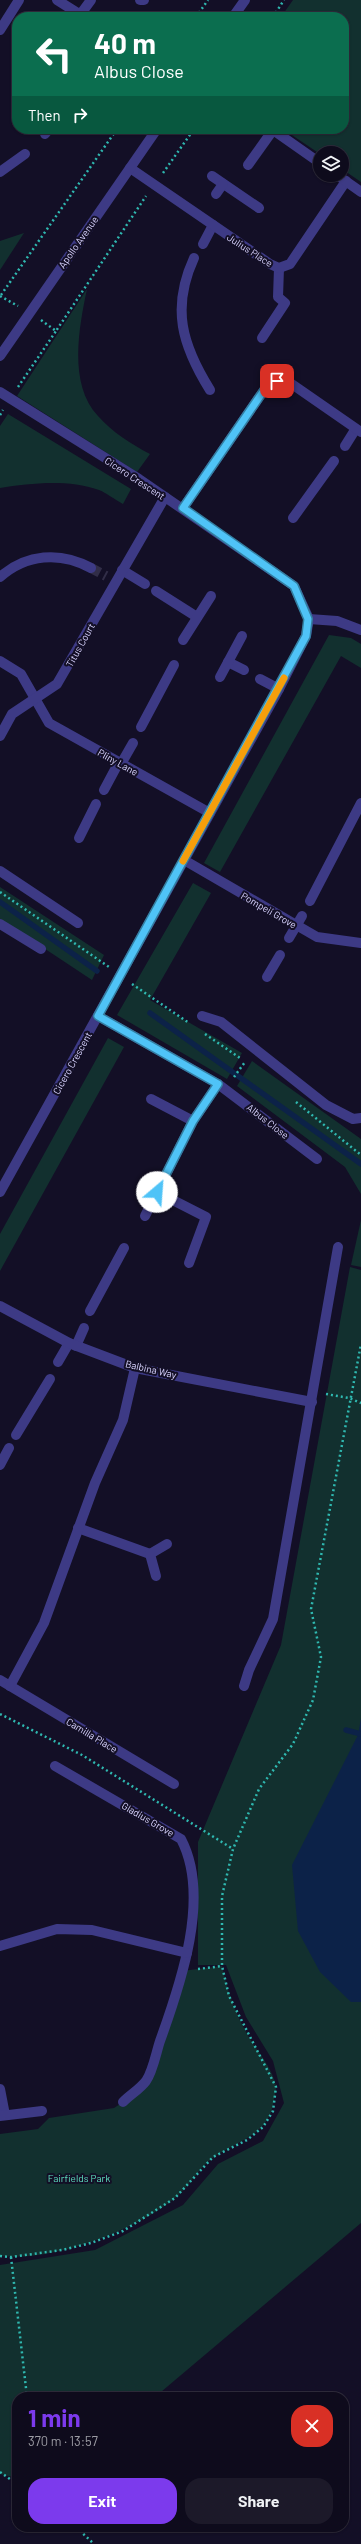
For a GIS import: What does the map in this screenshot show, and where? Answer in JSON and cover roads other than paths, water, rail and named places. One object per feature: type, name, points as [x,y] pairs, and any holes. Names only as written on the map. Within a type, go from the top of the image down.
[{"type":"street","points":[[0,30],[19,0]]},
{"type":"street","points":[[57,0],[76,12]]},
{"type":"street","points":[[84,12],[91,0]]},
{"type":"street","points":[[140,0],[142,2],[144,0]]},
{"type":"street","points":[[237,12],[245,0]]},
{"type":"street","name":"Apollo Avenue","points":[[0,356],[154,134]]},
{"type":"street","points":[[248,165],[270,134]]},
{"type":"street","points":[[279,134],[313,158]]},
{"type":"street","points":[[0,172],[25,154]]},
{"type":"street","name":"Julius Place","points":[[130,168],[203,213],[213,226],[279,268],[290,264],[345,182]]},
{"type":"street","points":[[212,176],[258,208]]},
{"type":"street","points":[[347,182],[361,192]]},
{"type":"street","points":[[216,194],[223,184]]},
{"type":"street","points":[[203,244],[213,226]]},
{"type":"street","points":[[194,258],[185,277],[181,306],[184,338],[192,362],[210,390]]},
{"type":"street","points":[[262,338],[285,303],[278,297],[279,268]]},
{"type":"street","points":[[183,508],[269,383],[286,380],[358,431],[345,446]]},
{"type":"street","name":"Cicero Crescent","points":[[0,392],[183,508],[294,586],[308,619],[306,636],[279,688],[0,1192]]},
{"type":"street","points":[[293,518],[334,461]]},
{"type":"street","name":"Titus Court","points":[[0,736],[12,714],[57,684],[165,497]]},
{"type":"street","points":[[0,576],[11,567],[28,558],[58,557],[91,568]]},
{"type":"street","points":[[122,570],[145,584]]},
{"type":"street","points":[[106,576],[115,582]]},
{"type":"street","points":[[156,591],[197,617]]},
{"type":"street","points":[[183,640],[211,596]]},
{"type":"street","points":[[308,619],[337,622],[361,630]]},
{"type":"street","points":[[220,676],[242,636]]},
{"type":"street","points":[[0,661],[21,674],[35,700]]},
{"type":"street","points":[[228,662],[244,670]]},
{"type":"street","points":[[141,727],[174,665]]},
{"type":"street","points":[[260,678],[279,688]]},
{"type":"street","name":"Pliny Lane","points":[[35,700],[49,722],[210,813]]},
{"type":"street","points":[[104,790],[133,743]]},
{"type":"street","points":[[310,901],[361,803]]},
{"type":"street","points":[[78,838],[96,804]]},
{"type":"street","name":"Pompeii Grove","points":[[184,860],[317,937],[361,943]]},
{"type":"street","points":[[0,871],[78,923]]},
{"type":"street","points":[[289,938],[302,916]]},
{"type":"street","points":[[0,924],[40,949]]},
{"type":"street","points":[[268,977],[280,955]]},
{"type":"street","name":"Albus Close","points":[[98,1016],[218,1084],[317,1159]]},
{"type":"street","points":[[202,1016],[221,1022],[326,1105],[353,1119],[361,1118]]},
{"type":"street","points":[[145,1216],[193,1121],[218,1084]]},
{"type":"street","points":[[151,1099],[193,1121]]},
{"type":"street","points":[[157,1192],[206,1217],[189,1263]]},
{"type":"street","points":[[244,1686],[249,1670],[273,1619],[338,1247]]},
{"type":"street","points":[[90,1311],[124,1248]]},
{"type":"street","name":"Balbina Way","points":[[0,1306],[72,1345],[135,1368],[312,1402]]},
{"type":"street","points":[[58,1362],[84,1328]]},
{"type":"street","points":[[10,1686],[44,1623],[78,1528],[123,1420],[135,1368]]},
{"type":"street","points":[[16,1435],[50,1379]]},
{"type":"street","points":[[0,1465],[9,1448]]},
{"type":"street","points":[[78,1528],[150,1554]]},
{"type":"street","points":[[150,1554],[167,1544]]},
{"type":"street","points":[[150,1554],[156,1576]]},
{"type":"street","name":"Camilla Place","points":[[0,1680],[174,1784]]},
{"type":"street","name":"Gladius Grove","points":[[55,1766],[181,1839],[188,1852],[194,1909],[187,1953],[175,2000],[146,2080],[123,2102]]},
{"type":"street","points":[[0,1946],[57,1929],[92,1930],[187,1953]]},
{"type":"street","points":[[0,2089],[3,2116],[42,2111]]},
{"type":"water","points":[[361,1718],[361,2002],[351,2002],[320,1972],[298,1931],[292,1865],[358,1735]]},
{"type":"waterway","points":[[0,902],[97,971]]},
{"type":"waterway","points":[[150,1013],[361,1164]]},
{"type":"waterway","points":[[346,1730],[361,1734]]},
{"type":"tunnel","points":[[91,568],[106,576]]},
{"type":"park label","name":"Fairfields Park","points":[[79,2178]]}]
